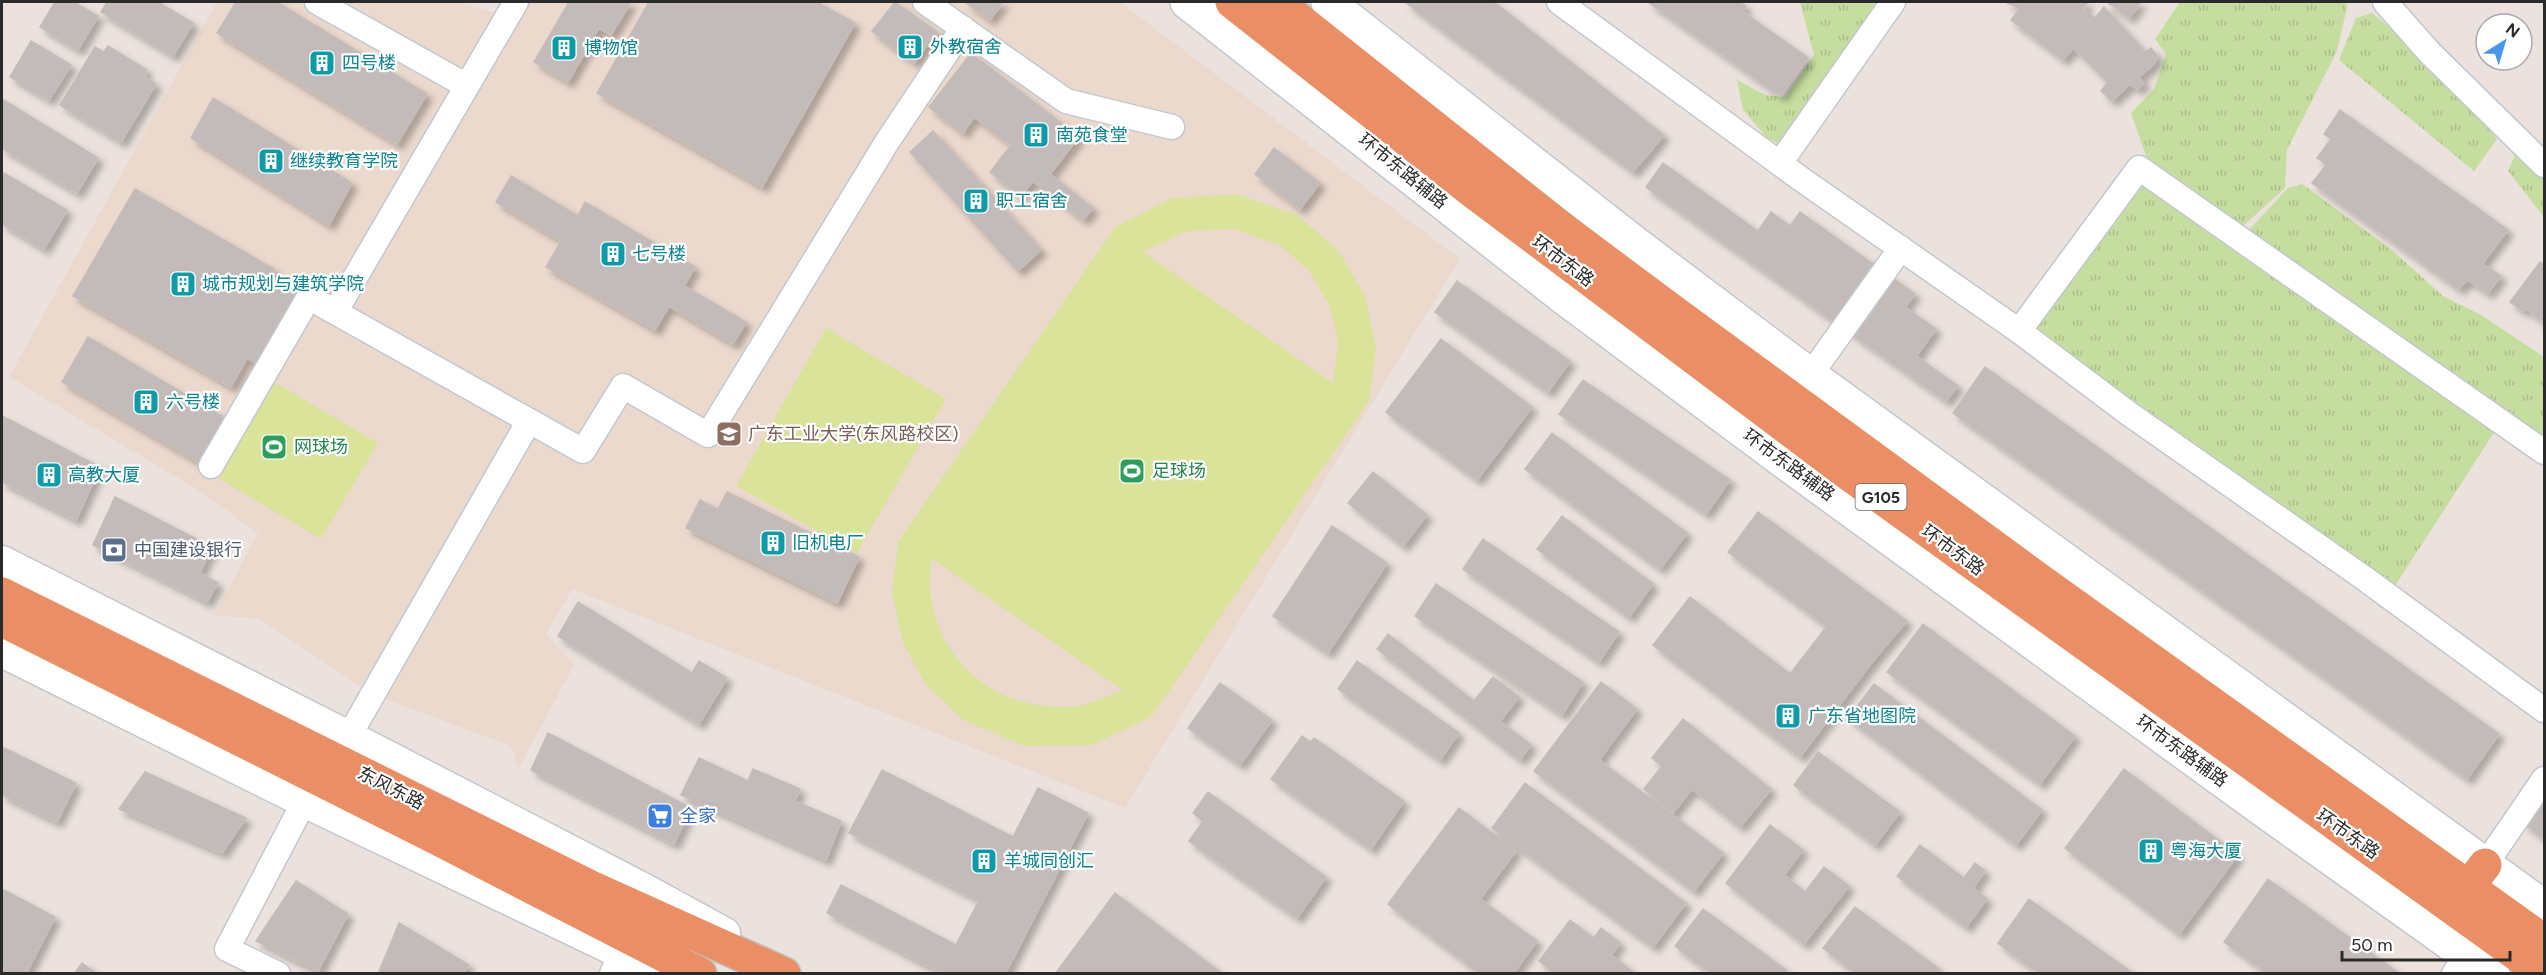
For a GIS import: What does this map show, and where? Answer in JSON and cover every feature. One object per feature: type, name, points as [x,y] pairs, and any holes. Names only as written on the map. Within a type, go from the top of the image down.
[{"type":"highway","name":"环市东路","points":[[1232,2],[1480,198],[1843,470],[2544,974]]},
{"type":"highway","name":"环市东路","points":[[1278,2],[1556,224],[1801,387],[2477,876],[2544,941]]},
{"type":"highway","name":"东风东路","points":[[2,594],[168,690],[700,974]]},
{"type":"highway","name":"东风东路","points":[[2,620],[168,690],[784,974]]},
{"type":"main road","name":"环市东路辅路","points":[[1187,2],[1563,297],[2106,696],[2461,964],[2493,974]]},
{"type":"main road","points":[[1328,2],[1636,244],[1801,387]]},
{"type":"main road","points":[[2477,876],[2544,907]]},
{"type":"street","points":[[317,2],[466,86]]},
{"type":"street","points":[[492,2],[506,5],[507,2]]},
{"type":"street","points":[[335,312],[516,2]]},
{"type":"street","points":[[925,2],[1065,101],[1172,127]]},
{"type":"street","points":[[1559,2],[1780,163],[2019,331],[2128,413],[2364,578],[2544,710]]},
{"type":"street","points":[[1780,163],[1893,2]]},
{"type":"street","points":[[2385,2],[2429,52],[2544,165]]},
{"type":"street","points":[[211,466],[309,297],[583,451],[623,386],[708,435],[887,142],[963,28]]},
{"type":"street","points":[[2019,331],[2139,168],[2544,452]]},
{"type":"street","points":[[1801,387],[1901,248]]},
{"type":"street","points":[[349,736],[529,421]]},
{"type":"street","points":[[2,561],[349,736],[639,886],[799,974]]},
{"type":"street","points":[[2,652],[304,802],[616,963],[664,974]]},
{"type":"street","points":[[2477,876],[2544,778]]},
{"type":"street","points":[[278,974],[227,949],[304,802]]},
{"type":"shaded area","name":"广东工业大学(东风路校区)","points":[[217,2],[457,2],[503,15],[510,2],[1120,2],[1460,259],[1125,808],[572,589],[546,634],[574,665],[518,769],[511,746],[372,694],[260,619],[215,615],[258,533],[201,492],[9,377]]},
{"type":"green space","points":[[1800,2],[1884,2],[1780,144],[1768,139],[1743,110],[1737,80],[1765,95],[1785,97],[1814,55]]},
{"type":"green space","points":[[2180,2],[2346,2],[2347,7],[2337,51],[2287,150],[2285,188],[2242,227],[2149,164],[2131,113],[2154,89],[2166,54],[2155,39]]},
{"type":"green space","points":[[2372,13],[2397,33],[2473,105],[2497,139],[2474,171],[2339,60],[2356,18]]},
{"type":"green space","points":[[2517,151],[2544,177],[2544,217],[2508,171]]},
{"type":"green space","points":[[2141,180],[2495,431],[2393,589],[2033,333]]},
{"type":"green space","points":[[2302,184],[2392,250],[2443,296],[2481,315],[2544,357],[2544,446],[2246,233],[2288,188]]},
{"type":"green space","name":"足球场","points":[[1236,194],[1297,215],[1338,250],[1365,296],[1376,348],[1369,401],[1152,716],[1092,745],[1024,746],[963,720],[926,685],[902,641],[892,592],[898,542],[1115,227],[1172,198]],"holes":[[[1235,229],[1281,246],[1310,272],[1330,306],[1338,344],[1333,383],[1143,252],[1187,231]],[[932,559],[1121,689],[1122,690],[1079,706],[1051,706],[1024,702],[999,692],[977,678],[958,660],[944,638],[934,613],[930,587]]]},
{"type":"green space","points":[[826,328],[946,399],[857,553],[736,486]]},
{"type":"green space","points":[[274,382],[378,443],[321,539],[219,479]]},
{"type":"building","points":[[55,2],[74,2],[98,16],[78,50],[40,27]]},
{"type":"building","points":[[107,2],[158,2],[193,23],[173,56],[101,12]]},
{"type":"building","name":"四号楼","points":[[236,2],[277,2],[427,94],[397,144],[217,33]]},
{"type":"building","name":"博物馆","points":[[569,2],[631,2],[611,35],[599,28],[568,82],[534,62]]},
{"type":"building","points":[[649,2],[817,2],[855,23],[762,187],[597,93]]},
{"type":"building","name":"外教宿舍","points":[[895,2],[937,32],[914,63],[872,31]]},
{"type":"building","points":[[965,2],[1003,2],[990,20]]},
{"type":"building","points":[[1405,2],[1494,2],[1664,135],[1633,172]]},
{"type":"building","points":[[1648,2],[1739,2],[1746,6],[1742,11],[1808,58],[1781,96]]},
{"type":"building","points":[[2005,2],[2088,2],[2083,9],[2095,18],[2104,7],[2145,52],[2151,48],[2158,57],[2154,64],[2139,77],[2144,84],[2137,89],[2130,84],[2112,101],[2101,91],[2108,82],[2073,48],[2063,60],[2011,20],[2020,8]]},
{"type":"building","points":[[2107,2],[2141,2],[2129,18]]},
{"type":"building","points":[[31,41],[71,65],[49,100],[10,77]]},
{"type":"building","points":[[108,46],[147,70],[144,76],[156,84],[121,142],[60,105],[95,47],[104,52]]},
{"type":"building","name":"南苑食堂","points":[[971,53],[1079,137],[1050,174],[1093,208],[1083,220],[1033,181],[1021,196],[990,172],[1011,145],[974,117],[963,133],[929,107]]},
{"type":"building","name":"继续教育学院","points":[[213,98],[352,183],[329,225],[191,138]]},
{"type":"building","points":[[2,99],[98,158],[77,193],[2,148]]},
{"type":"building","points":[[2340,110],[2508,230],[2482,264],[2501,276],[2488,293],[2468,280],[2459,289],[2312,183],[2327,164],[2317,158],[2331,139],[2324,134]]},
{"type":"building","name":"职工宿舍","points":[[933,131],[1041,250],[1018,271],[910,152]]},
{"type":"building","points":[[1274,148],[1320,183],[1300,209],[1255,174]]},
{"type":"building","points":[[1663,163],[1758,231],[1771,212],[1790,226],[1800,212],[1915,294],[1905,307],[1936,329],[1916,356],[1958,386],[1946,401],[1646,187]]},
{"type":"building","points":[[2,172],[67,210],[44,249],[2,224]]},
{"type":"building","name":"七号楼","points":[[511,176],[578,216],[585,202],[695,267],[684,286],[746,322],[733,344],[669,306],[655,330],[546,267],[561,241],[496,202]]},
{"type":"building","name":"城市规划与建筑学院","points":[[135,189],[274,269],[270,276],[301,293],[259,365],[247,358],[231,387],[73,296]]},
{"type":"building","points":[[2540,262],[2544,265],[2544,323],[2525,308],[2523,311],[2510,302]]},
{"type":"building","points":[[1457,281],[1570,361],[1548,392],[1435,312]]},
{"type":"building","name":"六号楼","points":[[88,337],[230,421],[205,466],[62,382]]},
{"type":"building","points":[[1441,339],[1532,407],[1477,480],[1386,412]]},
{"type":"building","points":[[1985,367],[2499,734],[2467,779],[1953,413]]},
{"type":"building","points":[[1583,380],[1730,480],[1706,514],[1559,414]]},
{"type":"building","name":"高教大厦","points":[[2,416],[100,467],[76,520],[2,482]]},
{"type":"building","points":[[1552,433],[1687,533],[1660,569],[1525,469]]},
{"type":"building","points":[[1373,472],[1427,515],[1403,546],[1348,503]]},
{"type":"building","name":"旧机电厂","points":[[727,492],[859,557],[837,603],[686,528],[700,500],[718,509]]},
{"type":"building","points":[[115,497],[212,547],[200,573],[218,583],[207,602],[93,545]]},
{"type":"building","points":[[1758,512],[1907,621],[1873,661],[1728,552]]},
{"type":"building","points":[[1562,516],[1653,584],[1629,617],[1537,549]]},
{"type":"building","points":[[1332,526],[1387,563],[1328,653],[1273,616]]},
{"type":"building","points":[[1483,539],[1619,632],[1599,662],[1463,569]]},
{"type":"building","points":[[1436,584],[1583,682],[1562,715],[1415,616]]},
{"type":"building","name":"广东省地图院","points":[[1690,597],[1790,674],[1827,626],[1873,661],[1800,757],[1653,645]]},
{"type":"building","points":[[578,602],[692,673],[699,661],[727,678],[699,724],[558,636]]},
{"type":"building","points":[[1923,624],[2075,736],[2040,784],[1887,672]]},
{"type":"building","points":[[1388,634],[1474,701],[1493,677],[1519,697],[1500,721],[1531,745],[1520,760],[1377,649]]},
{"type":"building","points":[[1357,661],[1459,733],[1440,760],[1338,689]]},
{"type":"building","points":[[1601,682],[1637,709],[1599,760],[1723,853],[1694,891],[1534,771]]},
{"type":"building","points":[[1220,683],[1272,720],[1240,765],[1188,728]]},
{"type":"building","points":[[1874,684],[2042,810],[2016,845],[1848,718]]},
{"type":"building","points":[[1683,719],[1771,789],[1740,827],[1692,789],[1673,813],[1644,789],[1662,766],[1652,758]]},
{"type":"building","points":[[548,733],[691,808],[674,844],[531,770]]},
{"type":"building","points":[[1302,736],[1311,742],[1314,738],[1404,801],[1371,849],[1271,779]]},
{"type":"building","points":[[2,747],[76,783],[57,822],[2,795]]},
{"type":"building","points":[[1818,752],[1900,812],[1875,845],[1794,785]]},
{"type":"building","points":[[699,758],[748,781],[753,769],[800,789],[795,801],[841,821],[826,860],[681,795]]},
{"type":"building","name":"粤海大厦","points":[[2124,769],[2238,855],[2179,934],[2065,848]]},
{"type":"building","name":"羊城同创汇","points":[[882,770],[1013,837],[1038,788],[1088,813],[1005,974],[944,974],[827,913],[841,885],[956,945],[979,900],[849,833]]},
{"type":"building","points":[[145,772],[246,818],[222,853],[119,809]]},
{"type":"building","points":[[1525,783],[1686,903],[1653,947],[1492,828]]},
{"type":"building","points":[[1208,792],[1326,877],[1297,918],[1189,841],[1203,821],[1193,813]]},
{"type":"building","points":[[2544,793],[2544,838],[2523,823]]},
{"type":"building","points":[[1459,808],[1516,851],[1480,899],[1537,941],[1513,974],[1481,974],[1388,904]]},
{"type":"building","points":[[1770,825],[1803,850],[1784,875],[1805,892],[1824,867],[1849,886],[1804,944],[1726,883]]},
{"type":"building","points":[[1920,845],[1964,878],[1975,863],[1985,871],[1973,888],[1987,899],[1966,927],[1897,876]]},
{"type":"building","points":[[2268,879],[2396,971],[2394,974],[2269,974],[2224,942]]},
{"type":"building","points":[[296,881],[348,914],[318,971],[256,941]]},
{"type":"building","points":[[2,889],[55,917],[26,974],[2,974]]},
{"type":"building","points":[[1115,893],[1223,974],[1055,974]]},
{"type":"building","points":[[2029,899],[2134,974],[2040,974],[1998,943]]},
{"type":"building","points":[[1855,907],[1938,968],[1934,974],[1857,974],[1823,948]]},
{"type":"building","points":[[1703,909],[1786,970],[1783,974],[1712,974],[1675,946]]},
{"type":"building","points":[[1570,920],[1594,938],[1601,928],[1620,943],[1611,955],[1636,974],[1555,974],[1539,961]]},
{"type":"building","points":[[399,923],[469,965],[462,974],[378,974]]},
{"type":"building","points":[[82,963],[97,974],[74,974]]},
{"type":"place","name":"外教宿舍","points":[[910,47]]},
{"type":"place","name":"博物馆","points":[[564,48]]},
{"type":"place","name":"四号楼","points":[[322,63]]},
{"type":"place","name":"南苑食堂","points":[[1036,135]]},
{"type":"place","name":"继续教育学院","points":[[271,161]]},
{"type":"place","name":"职工宿舍","points":[[976,201]]},
{"type":"place","name":"七号楼","points":[[613,254]]},
{"type":"place","name":"城市规划与建筑学院","points":[[183,284]]},
{"type":"place","name":"六号楼","points":[[146,402]]},
{"type":"place","name":"广东工业大学(东风路校区)","points":[[729,434]]},
{"type":"place","name":"网球场","points":[[274,447]]},
{"type":"place","name":"足球场","points":[[1132,471]]},
{"type":"place","name":"高教大厦","points":[[49,475]]},
{"type":"place","name":"旧机电厂","points":[[773,543]]},
{"type":"place","name":"中国建设银行","points":[[114,550]]},
{"type":"place","name":"广东省地图院","points":[[1788,716]]},
{"type":"place","name":"全家","points":[[660,816]]},
{"type":"place","name":"粤海大厦","points":[[2151,851]]},
{"type":"place","name":"羊城同创汇","points":[[984,861]]}]
